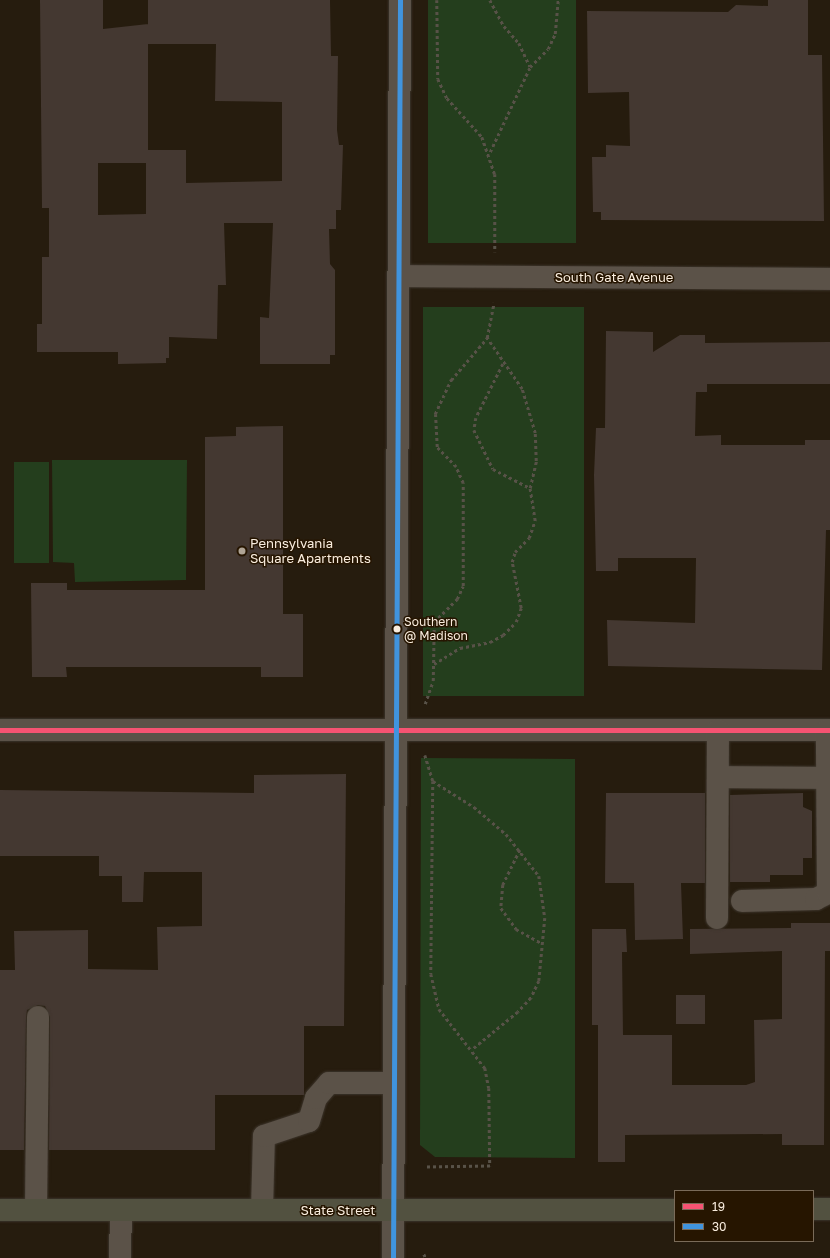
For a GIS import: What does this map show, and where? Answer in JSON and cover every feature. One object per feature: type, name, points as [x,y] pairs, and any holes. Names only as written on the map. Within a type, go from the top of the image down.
[{"type":"main road","points":[[814,1209],[830,1209]]},
{"type":"main road","name":"State Street","points":[[0,1210],[674,1210]]},
{"type":"street","points":[[393,1258],[400,0]]},
{"type":"street","name":"South Gate Avenue","points":[[398,276],[830,278]]},
{"type":"street","points":[[0,730],[828,730],[828,893],[816,899],[742,901]]},
{"type":"street","points":[[717,918],[718,730]]},
{"type":"street","points":[[718,777],[827,778]]},
{"type":"street","points":[[36,1210],[38,1017]]},
{"type":"street","points":[[262,1210],[264,1136],[309,1121],[316,1098],[328,1083],[394,1083]]},
{"type":"street","points":[[120,1258],[121,1210]]},
{"type":"path","points":[[437,0],[438,79],[447,98],[482,137],[490,153],[495,174],[495,255]]},
{"type":"path","points":[[490,0],[504,26],[519,43],[530,67]]},
{"type":"path","points":[[490,153],[530,67],[548,49],[555,34],[558,0]]},
{"type":"path","points":[[425,702],[433,681],[434,622],[457,599],[463,579],[463,483],[456,467],[437,447],[436,414],[451,380],[487,338],[494,295]]},
{"type":"path","points":[[434,664],[460,648],[490,642],[516,622],[522,600],[512,562],[515,552],[529,538],[535,521],[530,488],[536,461],[534,433],[522,389],[503,364],[487,338]]},
{"type":"path","points":[[503,364],[476,418],[474,430],[494,469],[530,488]]},
{"type":"path","points":[[424,752],[433,781],[431,974],[439,1009],[447,1023],[473,1049],[486,1068],[489,1088],[490,1166],[425,1167]]},
{"type":"path","points":[[433,781],[474,807],[520,850],[539,876],[545,918],[541,943],[539,981],[531,998],[473,1049]]},
{"type":"path","points":[[520,850],[503,885],[500,908],[516,929],[541,943]]},
{"type":"path","points":[[424,1254],[426,1258]]},
{"type":"green space","points":[[428,0],[576,0],[576,243],[428,243]]},
{"type":"green space","points":[[423,307],[584,307],[584,696],[423,696]]},
{"type":"green space","points":[[52,460],[187,460],[186,580],[75,582],[74,563],[53,562]]},
{"type":"green space","points":[[14,462],[49,462],[49,563],[14,563]]},
{"type":"green space","points":[[421,758],[575,759],[575,1158],[435,1157],[420,1145]]},
{"type":"building","points":[[40,0],[103,0],[103,29],[148,24],[148,0],[330,0],[331,56],[338,56],[337,130],[339,145],[343,145],[341,210],[336,210],[336,229],[329,229],[330,264],[335,270],[335,355],[330,355],[330,364],[260,364],[260,317],[269,318],[273,223],[224,223],[226,285],[218,285],[217,339],[169,337],[169,358],[166,358],[166,363],[118,364],[118,352],[37,352],[37,324],[42,324],[42,257],[49,257],[49,208],[42,208]],"holes":[[[148,44],[216,44],[215,101],[282,102],[282,181],[186,183],[186,150],[148,150]],[[98,163],[146,163],[146,214],[98,215]]]},
{"type":"building","points":[[768,0],[808,0],[808,55],[822,55],[824,221],[601,220],[601,212],[593,212],[592,157],[606,157],[606,145],[630,146],[629,92],[588,93],[587,11],[728,12],[736,5],[768,6]]},
{"type":"building","points":[[606,331],[653,332],[653,352],[680,335],[705,335],[705,343],[830,342],[830,384],[707,384],[707,392],[696,392],[695,436],[721,435],[721,445],[805,445],[805,440],[830,440],[830,530],[826,530],[822,670],[608,666],[607,620],[695,623],[696,558],[618,558],[618,571],[596,571],[594,475],[596,428],[605,428]]},
{"type":"building","name":"Pennsylvania Square Apartments","points":[[283,426],[283,614],[303,614],[303,677],[261,677],[261,667],[66,667],[67,677],[32,677],[31,583],[67,583],[67,590],[205,590],[205,437],[236,436],[236,427]]},
{"type":"building","points":[[346,774],[344,1026],[304,1026],[304,1095],[215,1095],[215,1150],[49,1150],[50,1017],[45,1006],[38,1005],[27,1010],[26,1017],[24,1150],[0,1150],[0,970],[15,970],[14,931],[88,930],[88,969],[158,970],[157,927],[202,926],[202,872],[144,872],[143,902],[122,902],[122,876],[99,876],[99,856],[0,856],[0,790],[254,793],[254,775]]},
{"type":"building","points":[[606,793],[705,793],[705,883],[681,883],[683,939],[635,940],[634,883],[605,883]]},
{"type":"building","points":[[803,793],[803,807],[812,811],[812,858],[803,858],[803,875],[770,875],[770,882],[730,882],[730,795]]},
{"type":"building","points":[[791,923],[830,923],[830,951],[825,951],[824,1145],[782,1145],[782,1134],[625,1135],[625,1162],[598,1162],[598,1025],[592,1025],[592,929],[626,929],[627,952],[622,952],[623,1035],[672,1035],[672,1085],[746,1085],[755,1082],[754,1020],[782,1019],[782,951],[690,954],[690,929],[791,928]]},
{"type":"building","points":[[676,995],[705,995],[705,1024],[676,1024]]},
{"type":"transit line","name":"30","points":[[393,1258],[400,0]]},
{"type":"transit line","name":"19","points":[[0,730],[830,730]]},
{"type":"place","name":"Pennsylvania Square Apartments","points":[[242,551]]},
{"type":"place","name":"Southern @ Madison","points":[[397,629]]}]
